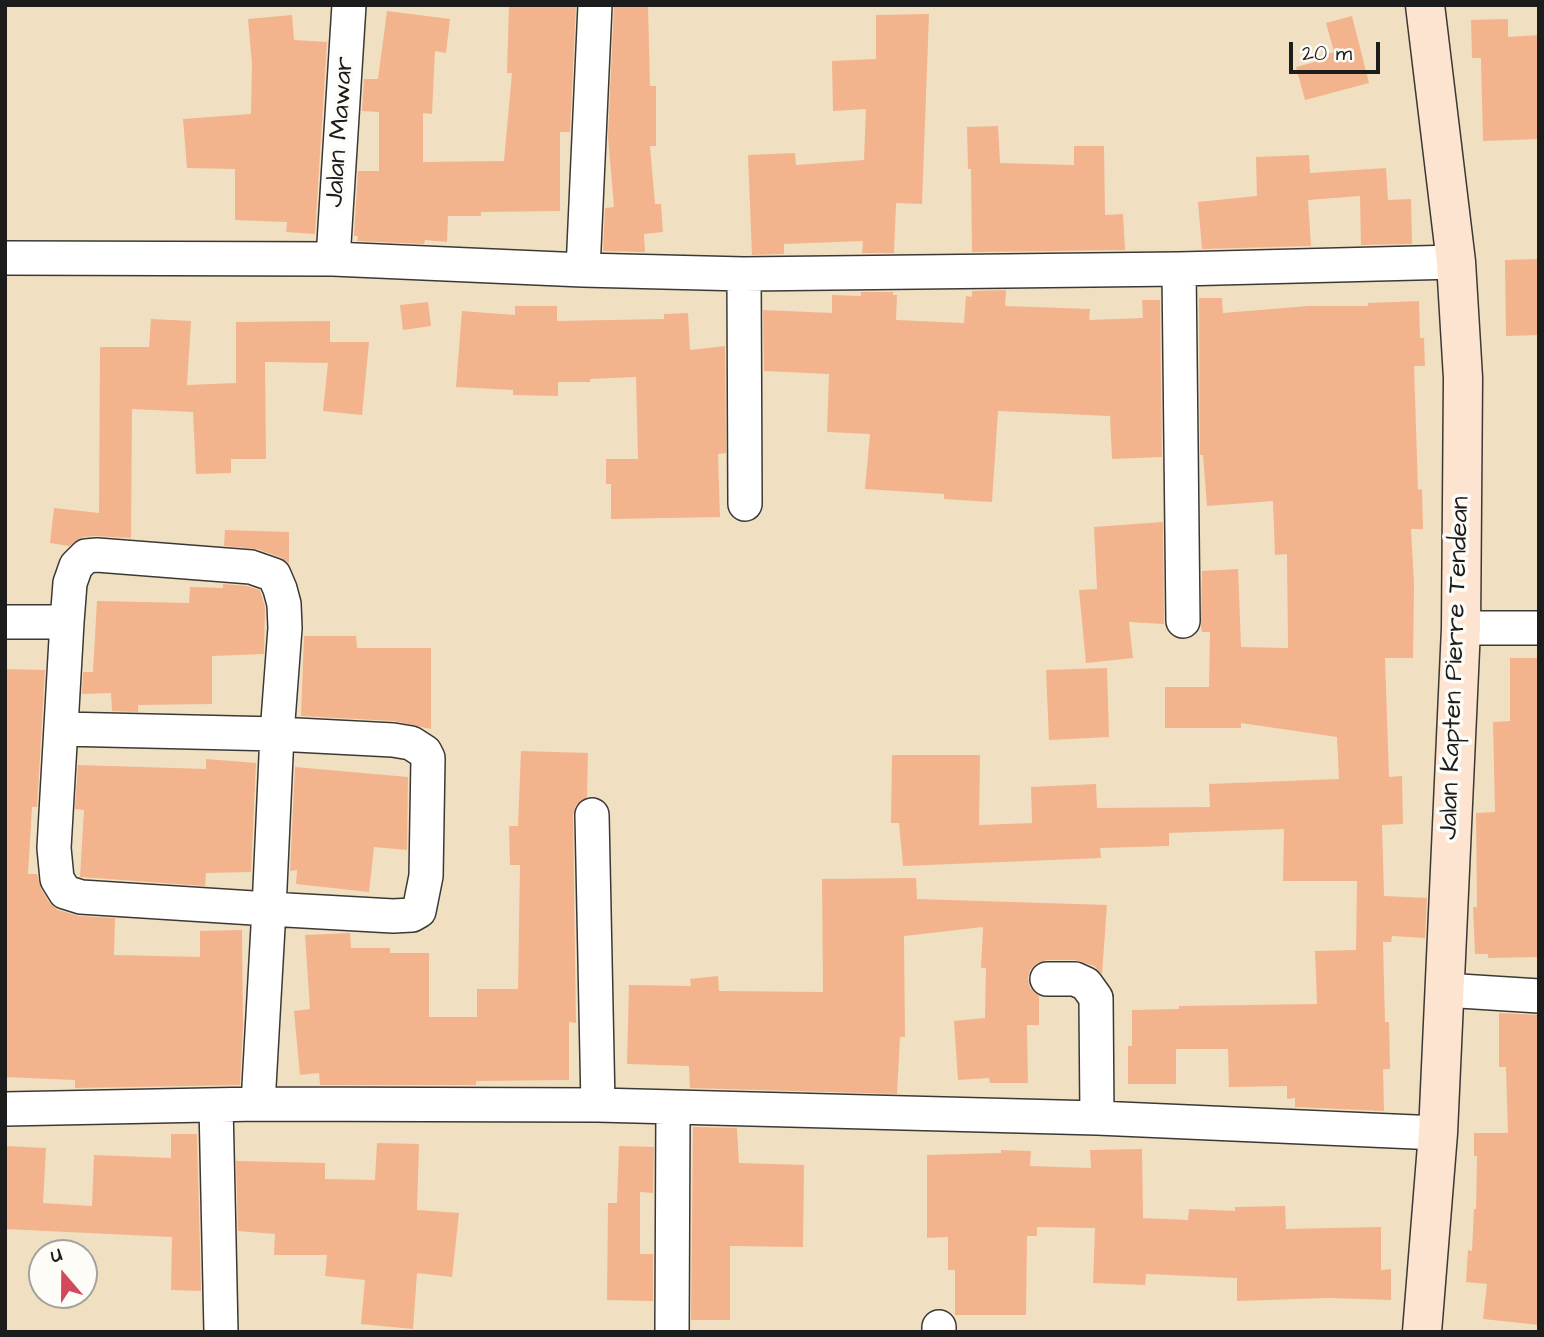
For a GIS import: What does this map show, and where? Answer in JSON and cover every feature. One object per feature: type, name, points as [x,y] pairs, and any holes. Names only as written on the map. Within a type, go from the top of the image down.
[{"type":"main road","name":"Jalan Kapten Pierre Tendean","points":[[1422,1332],[1438,1133],[1461,628],[1463,378],[1456,262],[1425,5]]},
{"type":"street","name":"Jalan Mawar","points":[[332,259],[349,5]]},
{"type":"street","points":[[583,270],[595,5]]},
{"type":"street","points":[[5,258],[332,259],[744,274],[1179,269],[1456,262]]},
{"type":"street","points":[[1179,269],[1183,621]]},
{"type":"street","points":[[744,274],[745,504]]},
{"type":"street","points":[[62,729],[277,734],[393,740],[411,743],[425,752],[429,777],[426,876],[419,911],[412,915],[268,909],[81,897],[65,892],[57,879],[54,848],[70,583],[76,566],[86,556],[97,555],[251,567],[274,575],[284,604],[285,628],[277,734],[268,909],[258,1104]]},
{"type":"street","points":[[5,622],[67,622]]},
{"type":"street","points":[[1461,628],[1539,628]]},
{"type":"street","points":[[593,815],[598,1105]]},
{"type":"street","points":[[1047,979],[1075,979],[1086,984],[1096,998],[1097,1118]]},
{"type":"street","points":[[1444,990],[1539,996]]},
{"type":"street","points":[[5,1109],[258,1104],[598,1105],[1097,1118],[1438,1133]]},
{"type":"street","points":[[216,1105],[221,1332]]},
{"type":"street","points":[[672,1332],[673,1108]]},
{"type":"building","points":[[509,5],[576,5],[570,132],[560,132],[560,211],[481,212],[481,216],[448,216],[447,242],[425,240],[424,244],[357,241],[358,236],[354,236],[358,171],[379,171],[379,112],[362,111],[364,79],[378,79],[387,11],[450,19],[446,53],[435,51],[432,114],[423,113],[423,162],[504,161],[512,73],[507,73]]},
{"type":"building","points":[[614,5],[648,5],[650,86],[656,86],[656,146],[650,146],[655,204],[661,204],[663,232],[644,234],[645,252],[603,251],[605,208],[614,207],[608,137]]},
{"type":"building","points":[[929,14],[922,204],[896,203],[894,253],[862,253],[863,241],[784,244],[784,254],[752,255],[748,155],[795,153],[796,165],[864,160],[866,109],[833,111],[832,61],[876,59],[876,15]]},
{"type":"building","points":[[292,15],[294,40],[327,42],[315,234],[286,232],[287,222],[235,220],[235,169],[187,168],[183,119],[251,114],[252,64],[248,19]]},
{"type":"building","points":[[1352,16],[1369,83],[1305,100],[1296,67],[1315,62],[1314,58],[1334,52],[1326,23]]},
{"type":"building","points":[[1508,19],[1508,37],[1539,35],[1539,139],[1483,141],[1481,58],[1472,58],[1471,20]]},
{"type":"building","points":[[998,126],[1000,163],[1074,165],[1074,146],[1104,146],[1105,215],[1123,214],[1125,250],[972,252],[971,169],[968,169],[967,127]]},
{"type":"building","points":[[1309,155],[1310,173],[1386,168],[1388,200],[1411,199],[1412,244],[1361,245],[1360,196],[1308,200],[1311,246],[1202,249],[1198,202],[1257,196],[1256,157]]},
{"type":"building","points":[[1539,259],[1539,335],[1506,336],[1505,260]]},
{"type":"building","points":[[1006,290],[1005,306],[1090,309],[1089,320],[1143,318],[1142,300],[1160,300],[1162,457],[1112,459],[1110,416],[998,411],[992,502],[944,499],[944,494],[865,489],[870,434],[827,432],[829,374],[764,371],[763,310],[832,313],[832,295],[861,296],[861,292],[893,292],[893,295],[897,295],[896,320],[964,323],[966,296],[972,297],[972,291]]},
{"type":"building","points":[[1199,298],[1222,298],[1223,313],[1419,301],[1420,338],[1424,338],[1425,366],[1414,366],[1418,490],[1422,489],[1423,529],[1411,529],[1414,584],[1413,658],[1385,658],[1389,777],[1402,776],[1403,824],[1382,825],[1384,896],[1427,898],[1425,938],[1392,936],[1391,942],[1383,942],[1385,1022],[1389,1022],[1390,1069],[1383,1069],[1384,1111],[1295,1107],[1295,1098],[1287,1099],[1287,1086],[1229,1087],[1228,1049],[1176,1049],[1176,1084],[1128,1084],[1132,1010],[1179,1009],[1179,1006],[1317,1004],[1315,951],[1356,950],[1357,881],[1283,881],[1284,829],[1169,833],[1169,846],[1100,848],[1101,858],[903,866],[899,823],[891,823],[892,755],[980,755],[979,825],[1032,823],[1031,787],[1096,784],[1097,808],[1210,807],[1209,784],[1339,779],[1337,737],[1241,723],[1241,728],[1165,728],[1165,687],[1209,687],[1210,632],[1202,632],[1201,626],[1202,571],[1238,569],[1241,647],[1288,648],[1287,554],[1275,555],[1273,501],[1207,506],[1203,455],[1200,455]]},
{"type":"building","points":[[428,302],[431,326],[403,330],[400,305]]},
{"type":"building","points":[[515,306],[557,306],[557,321],[664,319],[664,314],[688,313],[690,350],[725,346],[726,453],[718,454],[720,517],[611,519],[611,484],[606,484],[606,459],[638,459],[636,377],[558,382],[558,396],[513,395],[513,390],[456,387],[462,311],[515,315]]},
{"type":"building","points":[[151,319],[191,321],[187,385],[236,383],[236,322],[330,321],[330,342],[369,342],[362,415],[323,411],[328,363],[265,362],[266,459],[231,459],[231,473],[196,474],[193,412],[132,409],[131,538],[95,536],[83,537],[69,546],[50,543],[54,508],[99,513],[100,347],[149,347]]},
{"type":"building","points":[[1163,522],[1164,624],[1129,622],[1133,658],[1086,663],[1079,590],[1097,589],[1094,527]]},
{"type":"building","points":[[225,530],[289,532],[289,563],[257,549],[224,546]]},
{"type":"building","points":[[223,584],[260,590],[265,607],[264,654],[212,656],[212,704],[138,705],[138,712],[112,711],[111,693],[82,694],[83,672],[93,672],[97,601],[189,603],[190,587],[223,588]]},
{"type":"building","points":[[304,636],[356,636],[357,648],[431,648],[431,729],[394,721],[301,716]]},
{"type":"building","points":[[1510,658],[1539,658],[1539,957],[1488,958],[1488,954],[1475,954],[1473,907],[1477,907],[1476,813],[1495,812],[1493,722],[1510,721]]},
{"type":"building","points":[[1107,668],[1109,737],[1049,740],[1046,670]]},
{"type":"building","points":[[5,669],[45,670],[37,807],[32,807],[28,874],[37,874],[41,889],[58,910],[79,916],[115,918],[114,955],[200,957],[200,931],[242,930],[243,1026],[240,1085],[75,1088],[75,1080],[5,1077]]},
{"type":"building","points":[[521,751],[588,753],[587,797],[576,805],[573,815],[576,1023],[569,1022],[569,1080],[476,1081],[476,1085],[320,1085],[319,1073],[300,1075],[294,1011],[310,1009],[305,935],[350,933],[351,948],[390,948],[390,953],[429,953],[429,1017],[477,1017],[477,989],[518,989],[520,865],[510,865],[509,826],[518,826]]},
{"type":"building","points":[[206,759],[256,763],[251,872],[206,873],[205,886],[80,877],[84,810],[75,809],[78,765],[206,769]]},
{"type":"building","points":[[295,767],[408,777],[407,850],[374,847],[369,892],[296,884],[297,870],[290,871]]},
{"type":"building","points":[[916,878],[917,899],[1107,905],[1102,974],[1094,966],[1075,960],[1046,960],[1037,963],[1030,970],[1030,988],[1039,996],[1039,1025],[1027,1025],[1028,1083],[990,1083],[989,1078],[958,1080],[954,1021],[985,1018],[986,968],[981,968],[983,927],[904,936],[905,1037],[900,1037],[897,1094],[690,1088],[689,1066],[627,1064],[629,985],[691,986],[690,979],[718,976],[719,991],[823,992],[822,879]]},
{"type":"building","points":[[1499,1013],[1539,1015],[1539,1325],[1483,1319],[1487,1284],[1466,1282],[1468,1250],[1472,1251],[1476,1209],[1477,1156],[1474,1156],[1474,1133],[1508,1133],[1506,1067],[1499,1067]]},
{"type":"building","points":[[693,1127],[737,1128],[739,1163],[804,1165],[803,1247],[730,1246],[730,1320],[691,1320]]},
{"type":"building","points":[[171,1134],[197,1134],[201,1291],[171,1290],[172,1237],[5,1229],[5,1146],[46,1148],[43,1203],[92,1206],[94,1155],[171,1158]]},
{"type":"building","points":[[377,1143],[419,1144],[417,1210],[459,1213],[452,1277],[417,1273],[413,1329],[361,1324],[365,1280],[325,1276],[327,1255],[274,1255],[275,1234],[238,1231],[236,1161],[325,1163],[325,1179],[375,1180]]},
{"type":"building","points":[[619,1146],[654,1147],[653,1193],[640,1192],[640,1254],[653,1254],[653,1301],[607,1300],[608,1203],[617,1203]]},
{"type":"building","points":[[1142,1149],[1143,1218],[1188,1220],[1189,1209],[1235,1211],[1235,1207],[1285,1206],[1286,1229],[1381,1227],[1381,1270],[1391,1269],[1391,1300],[1329,1298],[1237,1301],[1237,1278],[1146,1274],[1145,1285],[1093,1283],[1095,1228],[1037,1227],[1037,1236],[1027,1236],[1026,1315],[955,1315],[955,1270],[948,1270],[948,1237],[927,1238],[927,1155],[1001,1153],[1001,1150],[1031,1151],[1030,1166],[1091,1168],[1090,1150]]}]
